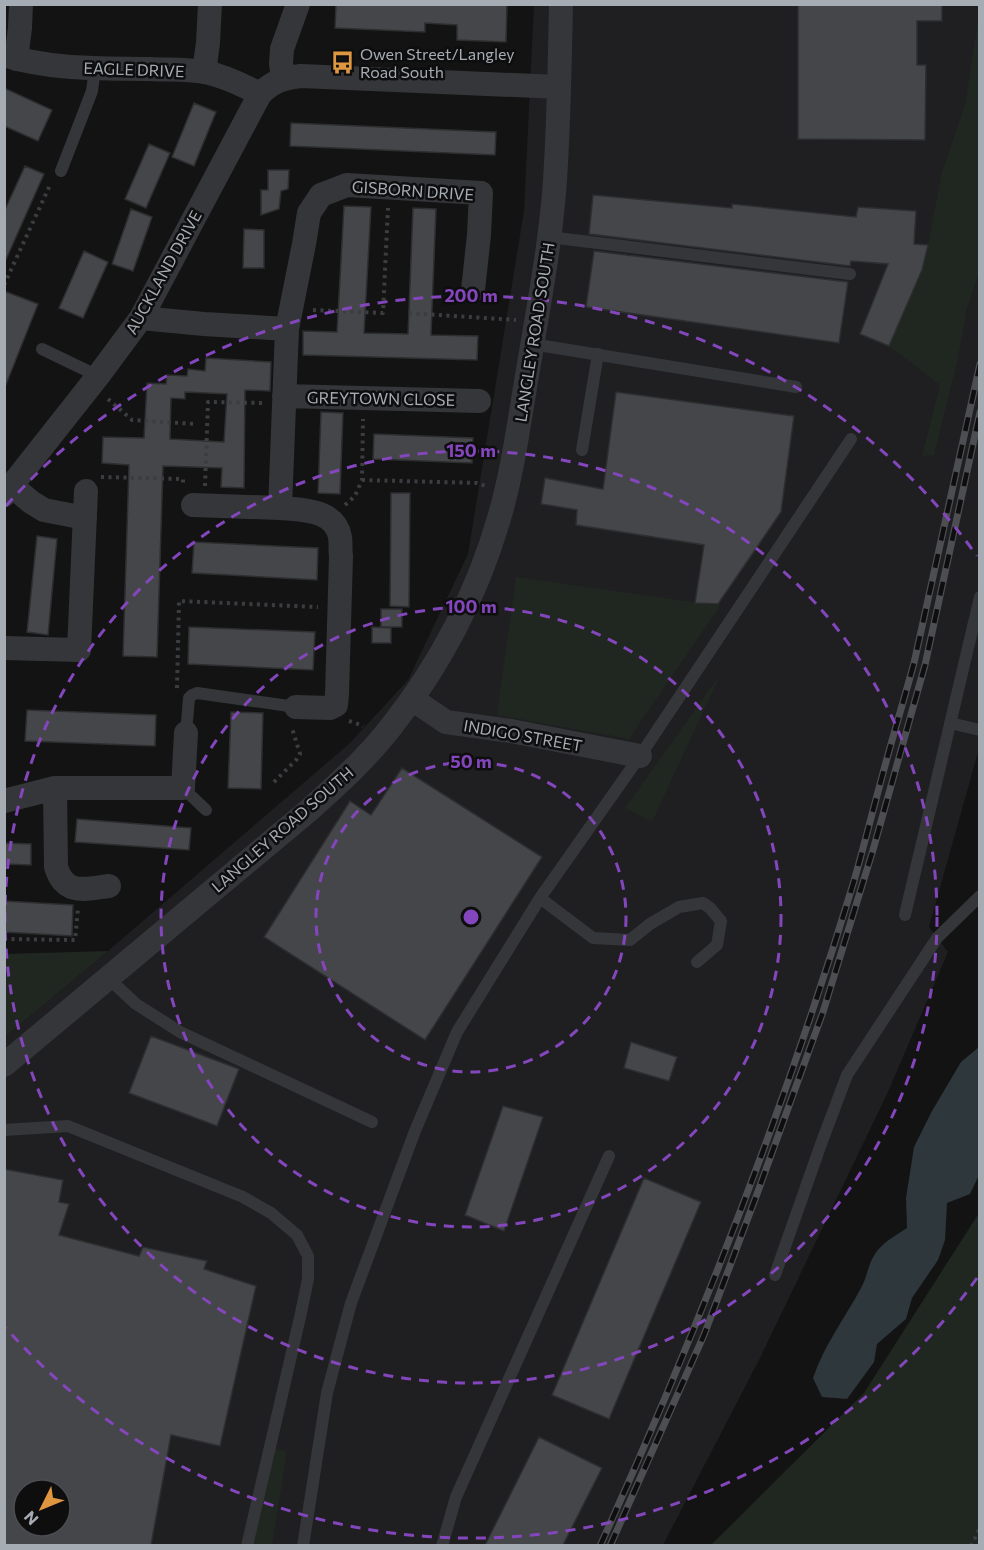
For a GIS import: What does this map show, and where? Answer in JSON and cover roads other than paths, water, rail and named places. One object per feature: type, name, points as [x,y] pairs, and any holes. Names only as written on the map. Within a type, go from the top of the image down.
[{"type":"street","points":[[10,57],[21,28],[21,4]]},
{"type":"street","points":[[204,72],[210,4]]},
{"type":"street","points":[[283,78],[282,49],[298,4]]},
{"type":"street","name":"LANGLEY ROAD SOUTH","points":[[4,1065],[338,784],[390,729],[412,699],[458,622],[489,551],[506,492],[534,333],[549,237],[556,164],[561,4]]},
{"type":"street","name":"EAGLE DRIVE","points":[[10,57],[38,63],[95,68],[204,72],[239,83],[260,94]]},
{"type":"street","points":[[260,94],[269,84],[283,78],[301,76],[559,87]]},
{"type":"street","name":"AUCKLAND DRIVE","points":[[8,491],[141,318],[260,94]]},
{"type":"street","name":"GISBORN DRIVE","points":[[280,508],[289,319],[309,213],[321,195],[348,185],[481,193],[480,235],[473,290]]},
{"type":"street","points":[[141,318],[204,324],[289,319]]},
{"type":"street","name":"GREYTOWN CLOSE","points":[[284,400],[364,398],[479,400]]},
{"type":"street","points":[[8,491],[44,510],[85,518]]},
{"type":"street","points":[[4,648],[79,650],[86,491]]},
{"type":"street","points":[[199,505],[316,511],[336,527],[340,536],[336,705],[330,708],[290,706]]},
{"type":"street","name":"INDIGO STREET","points":[[412,699],[446,722],[511,731],[640,756]]},
{"type":"street","points":[[4,801],[55,788],[183,788],[186,733]]},
{"type":"street","points":[[55,788],[56,867],[59,878],[79,890],[108,886]]},
{"type":"lane","points":[[61,171],[92,91],[95,68]]},
{"type":"lane","points":[[549,237],[850,274]]},
{"type":"lane","points":[[534,333],[598,354],[796,387]]},
{"type":"lane","points":[[42,349],[95,380]]},
{"type":"lane","points":[[582,450],[598,354]]},
{"type":"lane","points":[[303,1545],[327,1393],[351,1303],[415,1131],[457,1032],[540,898],[640,756],[851,439]]},
{"type":"lane","points":[[905,915],[980,597]]},
{"type":"lane","points":[[186,733],[189,698],[192,694],[290,706]]},
{"type":"lane","points":[[950,723],[980,730]]},
{"type":"lane","points":[[183,788],[206,810]]},
{"type":"lane","points":[[775,1275],[847,1074],[938,938],[980,896]]},
{"type":"lane","points":[[540,898],[593,938],[630,940],[650,924],[679,907],[703,903],[721,921],[717,945],[697,962]]},
{"type":"lane","points":[[108,978],[136,1004],[180,1032],[372,1122]]},
{"type":"lane","points":[[4,1130],[68,1126],[243,1197],[271,1213],[297,1235],[308,1256],[308,1280],[247,1545]]},
{"type":"lane","points":[[442,1545],[456,1497],[609,1156]]},
{"type":"railway","points":[[600,1546],[671,1383],[738,1218],[827,966],[854,881],[914,663],[980,364]]},
{"type":"railway","points":[[610,1546],[704,1335],[823,1012],[873,850],[925,665],[980,412]]},
{"type":"place","name":"Owen Street/Langley Road South","points":[[342,62]]}]
